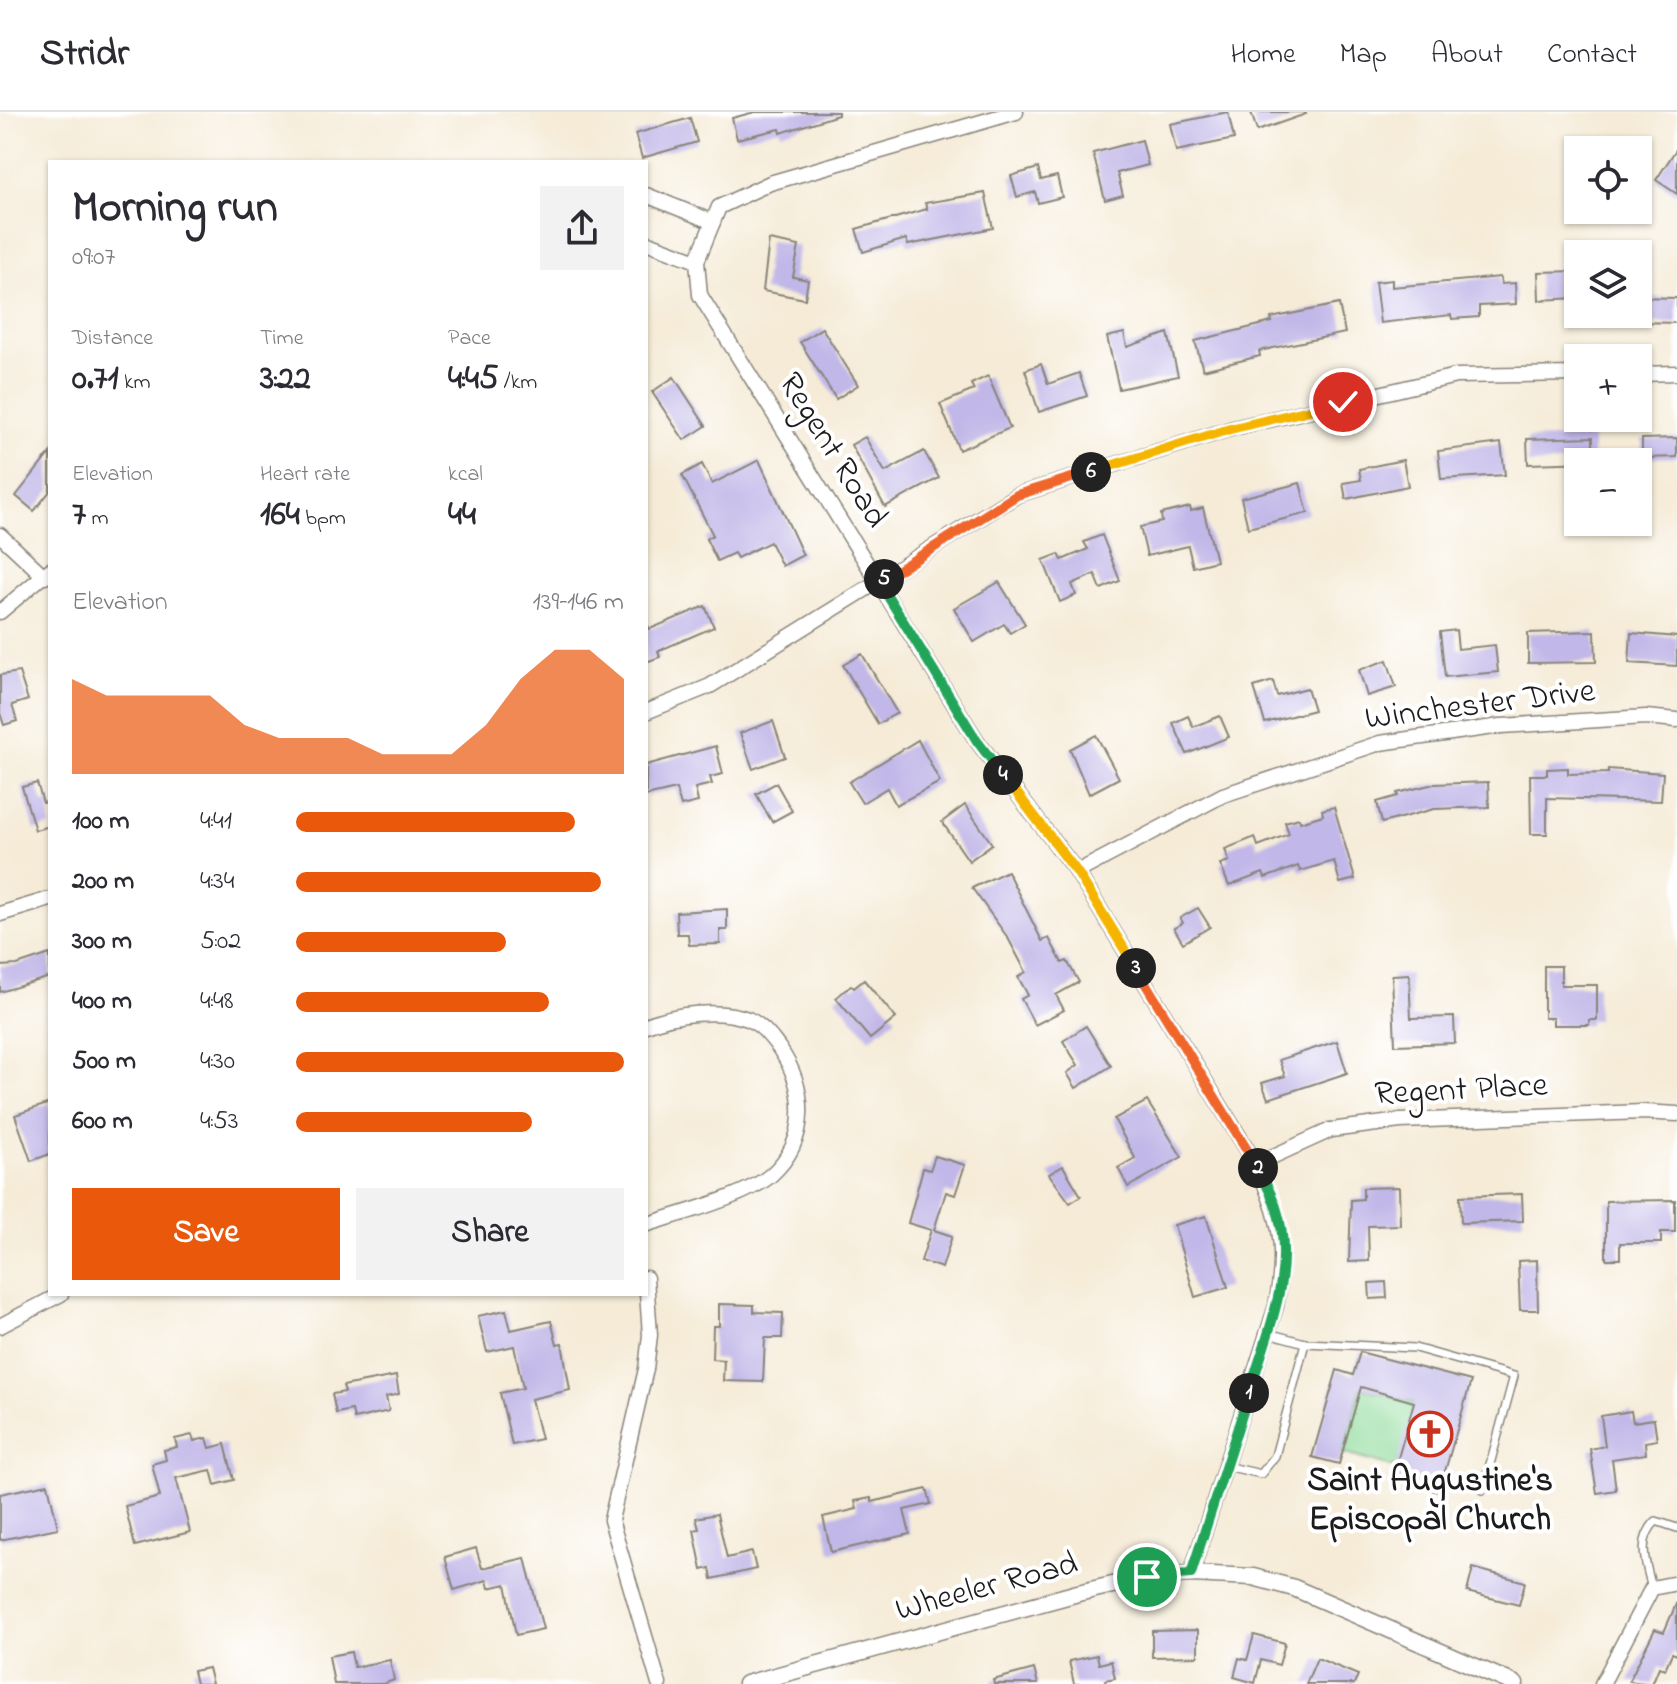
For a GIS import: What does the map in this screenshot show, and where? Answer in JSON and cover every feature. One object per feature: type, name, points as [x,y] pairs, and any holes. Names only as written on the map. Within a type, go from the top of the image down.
[{"type":"street","points":[[648,243],[697,261],[719,207],[770,183],[1016,112]]},
{"type":"street","points":[[648,196],[713,222]]},
{"type":"street","name":"Regent Road","points":[[697,261],[700,295],[977,741],[1077,872],[1256,1164],[1277,1209],[1283,1266],[1268,1333],[1191,1574]]},
{"type":"street","points":[[1652,374],[1677,373]]},
{"type":"street","points":[[648,711],[710,686],[1017,495],[1230,429],[1456,376],[1564,374]]},
{"type":"street","points":[[0,535],[48,574],[0,612]]},
{"type":"street","name":"Winchester Drive","points":[[1077,872],[1223,795],[1380,743],[1501,726],[1646,717],[1677,720]]},
{"type":"street","points":[[0,914],[48,900]]},
{"type":"street","points":[[648,1025],[683,1016],[718,1014],[750,1020],[772,1038],[790,1063],[800,1087],[797,1135],[771,1175],[705,1206],[648,1224]]},
{"type":"street","name":"Regent Place","points":[[1256,1164],[1331,1130],[1400,1121],[1643,1112],[1677,1114]]},
{"type":"street","points":[[0,1326],[57,1296]]},
{"type":"street","points":[[647,1296],[650,1335],[646,1369],[611,1520],[659,1684]]},
{"type":"street","name":"Wheeler Road","points":[[746,1684],[1078,1593],[1147,1577],[1191,1574],[1253,1577],[1294,1588],[1515,1684]]},
{"type":"street","points":[[1602,1684],[1652,1588],[1677,1583]]},
{"type":"lane","points":[[1268,1333],[1305,1343],[1415,1348],[1514,1376],[1483,1490]]},
{"type":"lane","points":[[1226,1466],[1250,1474],[1261,1474],[1269,1467],[1305,1343]]},
{"type":"lane","points":[[1652,1588],[1642,1547],[1646,1530],[1656,1521],[1677,1528]]},
{"type":"green space","points":[[1361,1387],[1424,1405],[1395,1468],[1342,1453]]},
{"type":"building","points":[[755,112],[838,112],[838,115],[781,133],[780,129],[737,139],[732,118]]},
{"type":"building","points":[[1228,112],[1234,139],[1176,151],[1170,124]]},
{"type":"building","points":[[1251,112],[1305,112],[1306,114],[1257,131]]},
{"type":"building","points":[[690,118],[697,142],[642,158],[635,134]]},
{"type":"building","points":[[1142,140],[1148,165],[1117,173],[1123,195],[1105,200],[1093,153]]},
{"type":"building","points":[[1677,148],[1677,194],[1656,180]]},
{"type":"building","points":[[1038,168],[1041,180],[1057,176],[1062,197],[1038,203],[1035,192],[1017,197],[1011,176]]},
{"type":"building","points":[[985,193],[993,228],[908,245],[906,239],[863,252],[856,229],[927,209],[925,203]]},
{"type":"building","points":[[769,240],[799,246],[793,277],[808,280],[805,299],[763,291]]},
{"type":"building","points":[[1564,271],[1564,299],[1539,300],[1538,272]]},
{"type":"building","points":[[1500,277],[1501,284],[1515,283],[1516,304],[1479,306],[1479,317],[1452,319],[1451,315],[1380,323],[1375,282],[1392,280],[1392,287]]},
{"type":"building","points":[[1652,297],[1677,298],[1677,323],[1652,322]]},
{"type":"building","points":[[1339,304],[1345,333],[1259,351],[1260,356],[1203,370],[1195,341],[1272,322],[1271,318]]},
{"type":"building","points":[[822,328],[858,385],[836,399],[800,342]]},
{"type":"building","points":[[1124,333],[1127,347],[1168,333],[1178,376],[1119,389],[1107,337]]},
{"type":"building","points":[[1041,364],[1048,384],[1079,373],[1087,396],[1039,412],[1025,370]]},
{"type":"building","points":[[988,376],[1010,428],[959,450],[940,404],[974,390],[971,384]]},
{"type":"building","points":[[674,377],[706,426],[684,440],[652,392]]},
{"type":"building","points":[[865,437],[885,472],[924,451],[939,478],[885,507],[851,445]]},
{"type":"building","points":[[1593,437],[1593,448],[1564,448],[1564,463],[1528,464],[1527,439]]},
{"type":"building","points":[[1677,438],[1677,457],[1652,458],[1652,448],[1642,448],[1642,439]]},
{"type":"building","points":[[1501,443],[1505,475],[1441,479],[1438,451]]},
{"type":"building","points":[[48,456],[48,494],[34,511],[16,496]]},
{"type":"building","points":[[759,460],[803,555],[782,566],[770,542],[737,558],[734,553],[717,561],[706,539],[713,535],[682,475],[702,464],[712,484]]},
{"type":"building","points":[[1403,460],[1408,486],[1346,499],[1343,483],[1361,480],[1359,469]]},
{"type":"building","points":[[1300,483],[1308,513],[1248,528],[1241,498]]},
{"type":"building","points":[[1190,507],[1191,511],[1203,508],[1216,561],[1193,567],[1188,546],[1147,556],[1140,527],[1162,522],[1161,514]]},
{"type":"building","points":[[1102,535],[1120,581],[1101,589],[1095,574],[1072,584],[1076,595],[1060,602],[1043,560],[1059,554],[1062,560],[1088,549],[1084,542]]},
{"type":"building","points":[[999,582],[1025,624],[1010,633],[1004,624],[974,642],[954,608]]},
{"type":"building","points":[[705,606],[714,627],[658,651],[660,657],[648,661],[648,626],[650,629]]},
{"type":"building","points":[[1456,630],[1458,649],[1495,645],[1498,672],[1445,677],[1440,632]]},
{"type":"building","points":[[1595,631],[1596,662],[1528,663],[1528,633]]},
{"type":"building","points":[[1631,633],[1677,637],[1677,666],[1629,663]]},
{"type":"building","points":[[862,654],[897,713],[878,724],[843,665]]},
{"type":"building","points":[[1387,660],[1396,687],[1367,696],[1359,670]]},
{"type":"building","points":[[19,672],[28,700],[12,705],[17,721],[4,725],[0,713],[0,675]]},
{"type":"building","points":[[1273,681],[1277,696],[1307,688],[1314,710],[1265,723],[1254,687]]},
{"type":"building","points":[[1188,716],[1193,727],[1220,716],[1229,737],[1187,754],[1173,723]]},
{"type":"building","points":[[773,721],[785,757],[753,769],[740,733]]},
{"type":"building","points":[[1096,735],[1119,778],[1089,794],[1070,749]]},
{"type":"building","points":[[918,740],[940,782],[896,805],[887,788],[862,803],[849,782]]},
{"type":"building","points":[[716,746],[723,774],[710,777],[712,784],[695,788],[698,802],[681,806],[676,789],[648,796],[648,764]]},
{"type":"building","points":[[1568,768],[1568,774],[1608,773],[1608,769],[1663,773],[1661,801],[1547,798],[1547,834],[1531,834],[1530,775],[1547,775],[1547,769]]},
{"type":"building","points":[[1488,782],[1489,807],[1434,809],[1382,823],[1377,802],[1398,796],[1397,793],[1434,784]]},
{"type":"building","points":[[37,783],[43,803],[48,802],[48,827],[35,830],[22,787]]},
{"type":"building","points":[[776,783],[792,811],[772,822],[756,794]]},
{"type":"building","points":[[965,805],[992,844],[969,861],[942,822]]},
{"type":"building","points":[[1334,807],[1355,879],[1340,883],[1334,861],[1300,871],[1298,866],[1265,878],[1263,873],[1229,886],[1220,864],[1229,861],[1225,849],[1255,837],[1258,846],[1289,834],[1285,822],[1299,818],[1300,822],[1323,815],[1322,810]]},
{"type":"building","points":[[1007,871],[1042,941],[1049,938],[1062,963],[1067,961],[1079,982],[1056,995],[1064,1010],[1035,1025],[1021,999],[1028,995],[1018,977],[1026,972],[1008,938],[972,888]]},
{"type":"building","points":[[1198,908],[1210,927],[1183,943],[1174,928],[1183,923],[1180,918]]},
{"type":"building","points":[[727,909],[727,930],[720,930],[720,944],[689,945],[688,934],[677,934],[676,912]]},
{"type":"building","points":[[48,955],[48,978],[0,992],[0,966],[17,965]]},
{"type":"building","points":[[1544,966],[1561,966],[1561,985],[1597,985],[1597,1020],[1589,1020],[1589,1025],[1553,1025],[1553,1018],[1544,1018]]},
{"type":"building","points":[[1409,974],[1411,1018],[1454,1017],[1455,1043],[1395,1045],[1392,975]]},
{"type":"building","points":[[864,980],[896,1018],[870,1039],[836,998],[851,985],[854,988]]},
{"type":"building","points":[[1086,1026],[1111,1066],[1076,1088],[1067,1073],[1078,1065],[1063,1041]]},
{"type":"building","points":[[1337,1041],[1347,1073],[1268,1099],[1262,1083],[1285,1076],[1279,1060]]},
{"type":"building","points":[[1147,1101],[1182,1157],[1128,1187],[1118,1168],[1135,1158],[1114,1119]]},
{"type":"building","points":[[48,1104],[48,1155],[31,1161],[15,1115]]},
{"type":"building","points":[[935,1156],[965,1165],[955,1195],[946,1192],[934,1230],[952,1236],[942,1268],[921,1261],[931,1230],[908,1223],[923,1168],[930,1170]]},
{"type":"building","points":[[1063,1166],[1081,1196],[1070,1203],[1049,1174]]},
{"type":"building","points":[[1399,1187],[1400,1225],[1368,1226],[1369,1261],[1349,1262],[1351,1200],[1363,1199],[1363,1188]]},
{"type":"building","points":[[1522,1194],[1523,1221],[1461,1223],[1460,1196]]},
{"type":"building","points":[[1675,1200],[1675,1232],[1661,1232],[1661,1243],[1620,1243],[1620,1259],[1606,1259],[1606,1201]]},
{"type":"building","points":[[1206,1216],[1228,1287],[1195,1297],[1174,1225]]},
{"type":"building","points":[[1537,1260],[1538,1310],[1520,1310],[1518,1261]]},
{"type":"building","points":[[1386,1282],[1387,1298],[1370,1299],[1369,1283]]},
{"type":"building","points":[[719,1304],[754,1305],[754,1312],[783,1313],[782,1338],[765,1338],[763,1382],[723,1381],[724,1360],[712,1359],[713,1326],[719,1326]]},
{"type":"building","points":[[506,1310],[511,1330],[551,1321],[557,1344],[562,1343],[570,1390],[531,1399],[541,1439],[512,1445],[500,1393],[523,1388],[514,1346],[487,1352],[478,1316]]},
{"type":"building","name":"Saint Augustine's Episcopal Church","points":[[1360,1352],[1471,1381],[1439,1492],[1392,1479],[1414,1402],[1361,1387],[1339,1464],[1312,1457],[1337,1370],[1353,1375]]},
{"type":"building","points":[[396,1376],[399,1394],[386,1397],[389,1411],[354,1419],[352,1410],[336,1413],[332,1394],[345,1392],[343,1386]]},
{"type":"building","points":[[1631,1411],[1633,1422],[1654,1419],[1657,1440],[1645,1442],[1646,1454],[1612,1459],[1616,1490],[1597,1493],[1590,1449],[1605,1446],[1601,1416]]},
{"type":"building","points":[[192,1435],[194,1441],[207,1438],[210,1448],[225,1444],[234,1480],[215,1485],[211,1470],[176,1478],[190,1532],[135,1546],[125,1506],[160,1497],[152,1464],[166,1460],[164,1450],[177,1447],[175,1439]]},
{"type":"building","points":[[48,1484],[58,1528],[0,1540],[0,1494]]},
{"type":"building","points":[[927,1489],[931,1504],[904,1510],[910,1534],[831,1552],[823,1517],[857,1509],[855,1501],[871,1498],[872,1502]]},
{"type":"building","points":[[717,1514],[727,1558],[752,1552],[756,1569],[712,1579],[710,1568],[702,1570],[694,1530],[699,1529],[696,1518]]},
{"type":"building","points":[[476,1548],[482,1568],[525,1558],[543,1629],[516,1635],[506,1584],[489,1588],[487,1580],[454,1590],[445,1557]]},
{"type":"building","points":[[1473,1568],[1525,1582],[1519,1605],[1467,1592]]},
{"type":"building","points":[[1677,1602],[1677,1655],[1672,1653],[1665,1669],[1659,1667],[1652,1684],[1629,1681],[1655,1629],[1664,1632]]},
{"type":"building","points":[[1198,1630],[1198,1656],[1152,1657],[1152,1631]]},
{"type":"building","points":[[1254,1635],[1285,1643],[1279,1665],[1261,1660],[1255,1683],[1234,1677],[1239,1658],[1247,1660]]},
{"type":"building","points":[[351,1652],[354,1667],[390,1660],[394,1680],[383,1684],[334,1684],[329,1656]]},
{"type":"building","points":[[1097,1655],[1099,1664],[1111,1661],[1115,1678],[1105,1680],[1106,1684],[1074,1684],[1069,1661]]},
{"type":"building","points":[[1317,1658],[1358,1675],[1354,1684],[1306,1684]]},
{"type":"building","points":[[208,1668],[212,1684],[196,1684],[193,1671]]},
{"type":"building","points":[[1034,1669],[1038,1684],[994,1684],[993,1680]]},
{"type":"place","name":"Saint Augustine's Episcopal Church","points":[[1430,1434]]},
{"type":"route","points":[[1147,1577],[1191,1574],[1276,1306],[1283,1266],[1277,1209],[1256,1164],[1077,872],[977,741],[879,582],[1017,495],[1230,429],[1343,402]]}]
